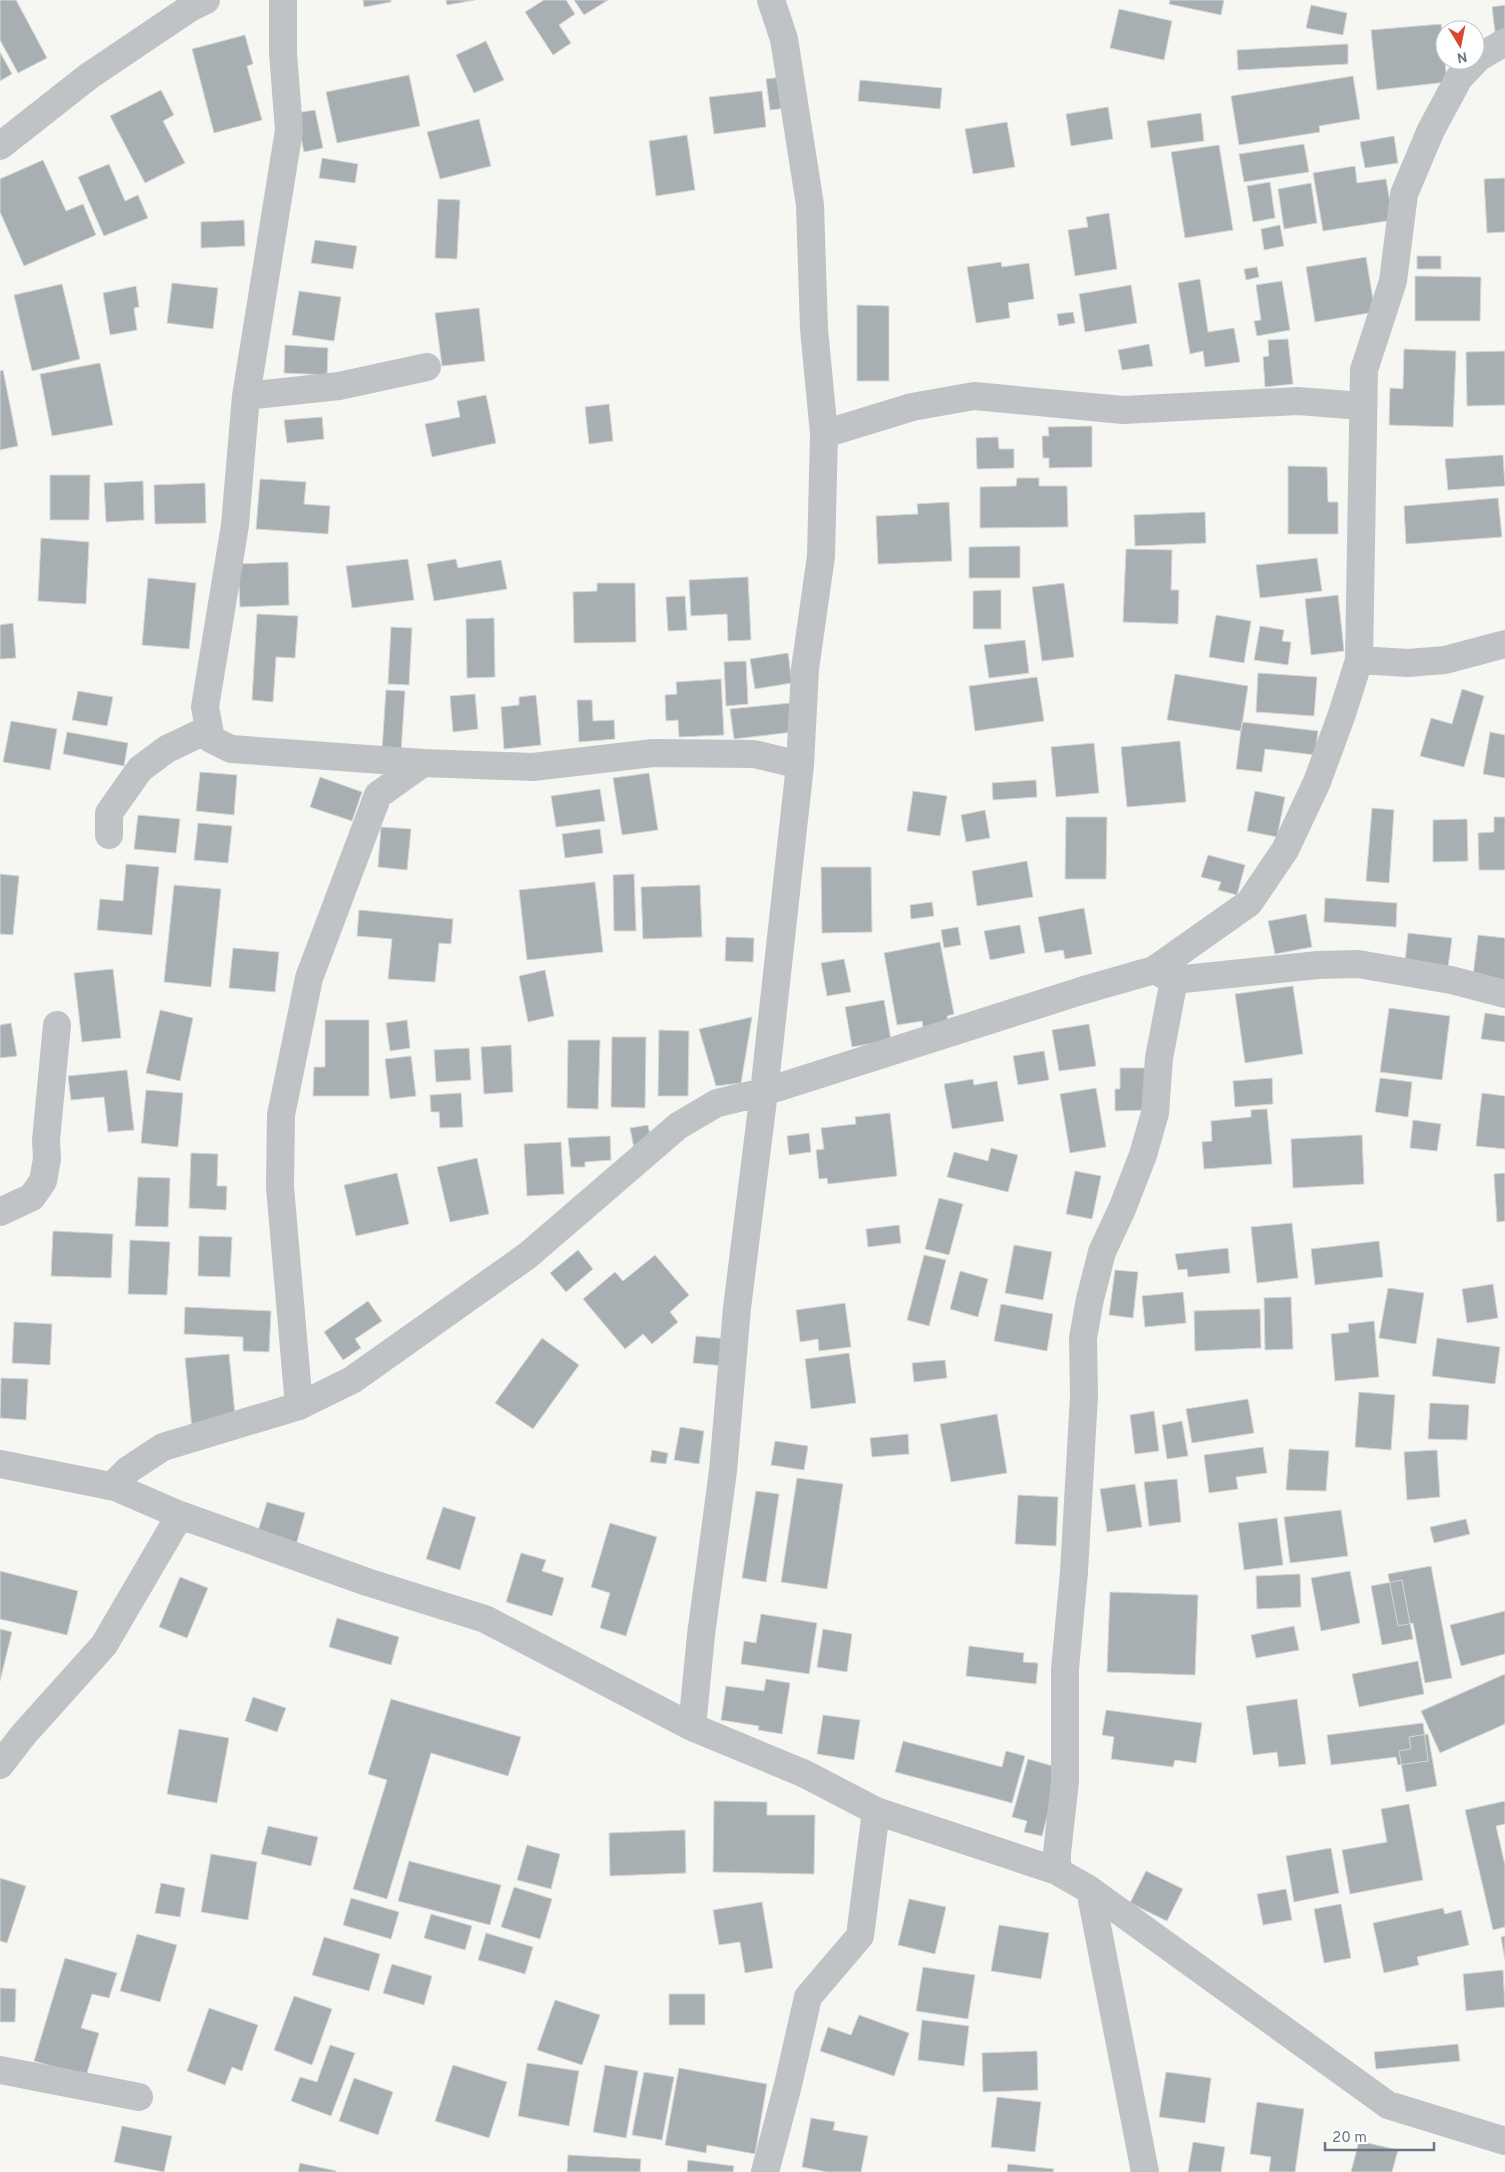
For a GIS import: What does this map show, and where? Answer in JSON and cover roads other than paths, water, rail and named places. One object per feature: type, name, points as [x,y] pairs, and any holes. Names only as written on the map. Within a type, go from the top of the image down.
[{"type":"street","points":[[0,146],[89,76],[190,8],[206,0]]},
{"type":"street","points":[[283,0],[283,52],[289,130],[246,396],[235,525],[205,707],[211,739],[232,749],[423,763],[533,767],[662,753],[754,754],[800,766]]},
{"type":"street","points":[[692,1727],[701,1635],[723,1471],[737,1308],[764,1092],[800,766],[805,669],[821,556],[824,434],[814,330],[810,205],[784,39],[771,0]]},
{"type":"street","points":[[1057,1871],[1065,1772],[1065,1669],[1074,1572],[1084,1396],[1084,1338],[1090,1299],[1102,1252],[1139,1164],[1155,1113],[1164,975],[1249,903],[1285,850],[1317,782],[1342,714],[1359,660],[1364,370],[1393,280],[1404,194],[1431,130],[1459,78],[1478,58],[1505,42]]},
{"type":"street","points":[[246,396],[339,386],[427,367]]},
{"type":"street","points":[[824,434],[912,407],[974,396],[1123,410],[1298,401],[1362,406]]},
{"type":"street","points":[[1359,660],[1408,663],[1445,660],[1505,644]]},
{"type":"street","points":[[108,835],[109,813],[140,770],[167,750],[209,729]]},
{"type":"street","points":[[299,1406],[280,1187],[281,1115],[308,978],[370,814],[378,795],[423,763]]},
{"type":"street","points":[[114,1487],[128,1470],[163,1447],[299,1406],[352,1380],[527,1256],[678,1126],[718,1103],[764,1092],[1084,990],[1164,975],[1358,964],[1451,980],[1505,994]]},
{"type":"street","points":[[0,1212],[32,1197],[43,1181],[47,1160],[46,1140],[57,1025]]},
{"type":"street","points":[[0,1464],[114,1487],[180,1514],[367,1582],[485,1619],[692,1727],[805,1774],[876,1811],[1057,1871],[1090,1890],[1388,2104],[1505,2141]]},
{"type":"street","points":[[0,1765],[24,1734],[104,1644],[180,1514]]},
{"type":"street","points":[[765,2172],[788,2085],[808,1997],[860,1936],[876,1811]]},
{"type":"street","points":[[1090,1890],[1145,2172]]},
{"type":"street","points":[[0,2070],[138,2097]]}]
